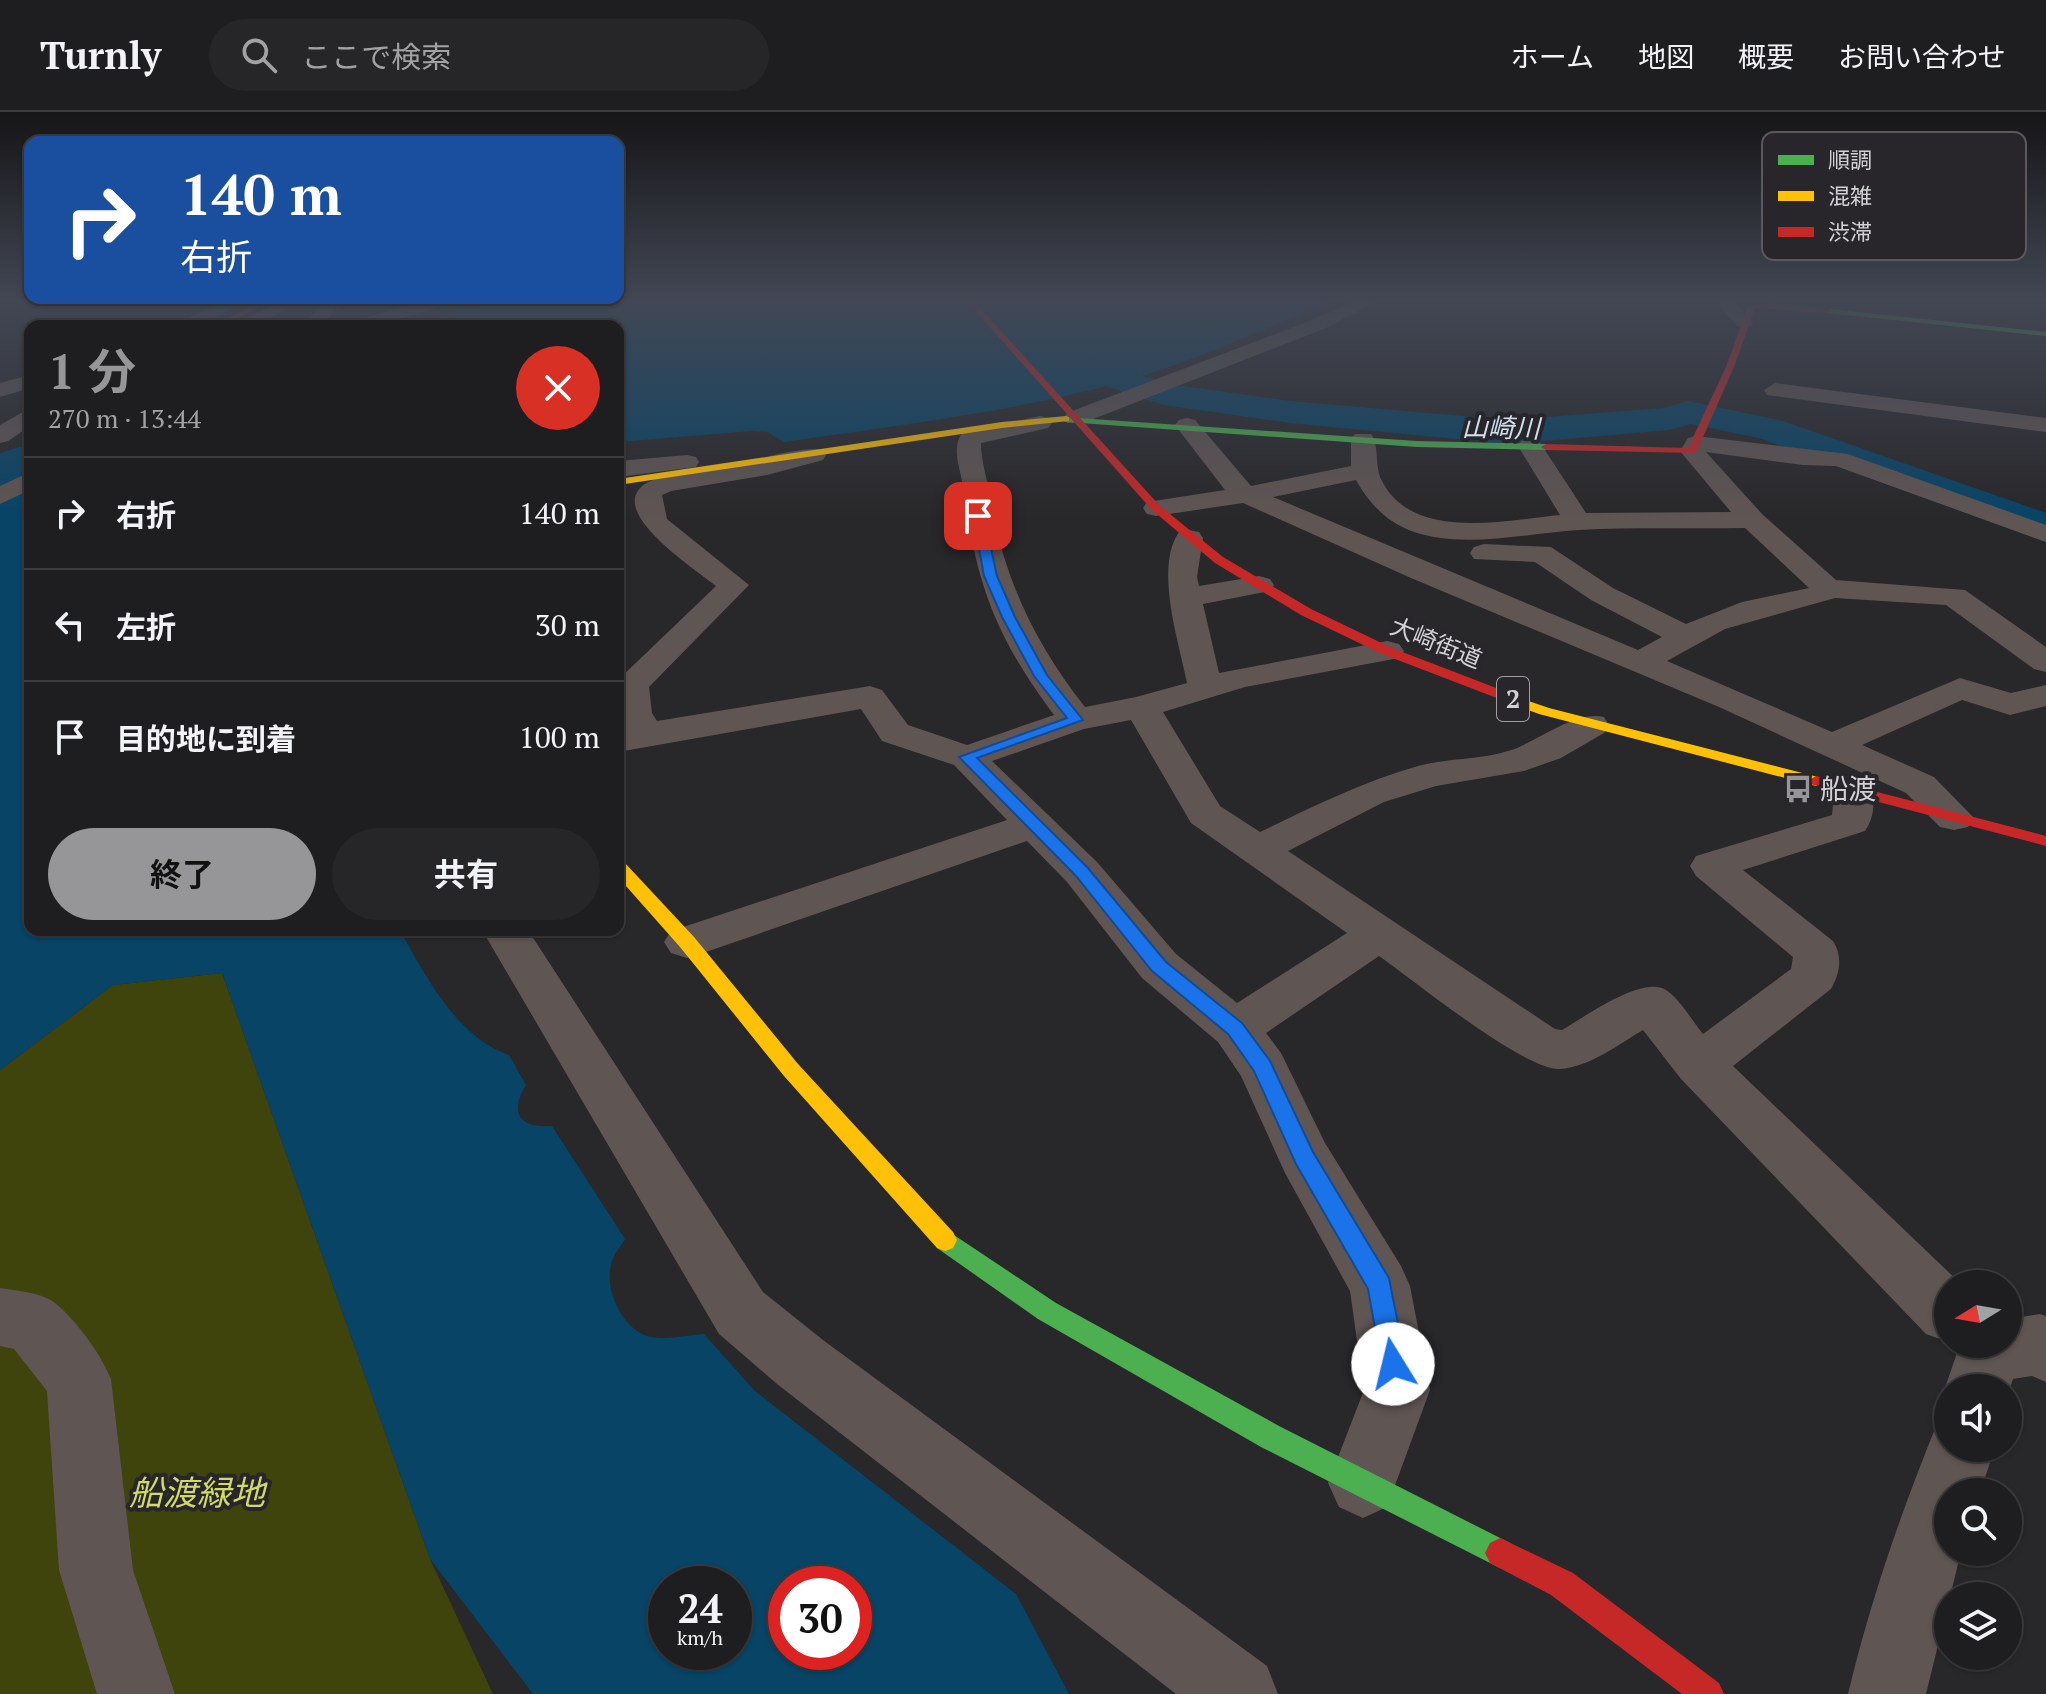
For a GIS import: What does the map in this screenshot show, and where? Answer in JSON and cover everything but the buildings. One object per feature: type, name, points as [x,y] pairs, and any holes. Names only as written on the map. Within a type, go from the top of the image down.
[{"type":"street","name":"大崎街道","points":[[1031,373],[1156,508],[1189,538],[1259,585],[1387,651],[1544,711],[1591,725],[2046,841]]},
{"type":"street","points":[[1076,720],[1041,676],[990,576],[967,452],[970,438],[1066,413],[1189,373]]},
{"type":"street","points":[[1694,447],[1728,373]]},
{"type":"street","points":[[0,376],[24,379]]},
{"type":"street","points":[[0,390],[24,382]]},
{"type":"street","points":[[1775,390],[2046,425]]},
{"type":"street","points":[[624,481],[1066,413],[1363,439],[1530,446],[1694,447],[1839,459],[2046,534]]},
{"type":"street","points":[[0,438],[24,420]]},
{"type":"street","points":[[1187,425],[1231,482],[1246,495],[1421,572],[1641,662],[1920,785],[1954,818]]},
{"type":"street","points":[[0,438],[24,432]]},
{"type":"street","points":[[0,446],[24,433]]},
{"type":"street","points":[[1363,439],[1361,452],[1368,485],[1384,503],[1425,527],[1452,529],[1578,522],[1752,520]]},
{"type":"street","points":[[0,460],[24,446]]},
{"type":"street","points":[[1530,446],[1578,522]]},
{"type":"street","points":[[1694,447],[1752,520],[1828,589],[1954,596],[2046,662]]},
{"type":"street","points":[[820,453],[767,467],[664,484],[649,492],[649,507],[655,523],[734,585],[632,685],[633,737],[870,697],[895,733],[967,757],[1036,824],[1082,872],[1159,966],[1235,1029],[1263,1067],[1304,1157],[1380,1286],[1397,1390],[1363,1483]]},
{"type":"street","points":[[624,468],[692,462]]},
{"type":"street","points":[[1156,508],[1246,495],[1364,471]]},
{"type":"street","points":[[0,496],[24,483]]},
{"type":"street","points":[[1452,529],[1480,553]]},
{"type":"street","points":[[1189,538],[1182,577],[1205,687]]},
{"type":"street","points":[[1421,572],[1480,553],[1541,553],[1602,594],[1687,637]]},
{"type":"street","points":[[1188,597],[1259,585]]},
{"type":"street","points":[[1641,662],[1714,622],[1753,609],[1820,595],[1828,589]]},
{"type":"street","points":[[967,757],[1076,720],[1142,707],[1205,687],[1263,673],[1387,651]]},
{"type":"street","points":[[1832,745],[1960,688],[2010,704],[2046,695]]},
{"type":"street","points":[[1142,707],[1205,814],[1537,1042],[1559,1050],[1580,1043],[1650,1003],[1699,1065],[1934,1297]]},
{"type":"street","points":[[1259,849],[1370,794],[1430,775],[1511,763],[1548,750],[1591,725]]},
{"type":"street","points":[[1699,1065],[1814,977],[1817,952],[1711,866],[1851,822],[1854,793]]},
{"type":"street","points":[[687,942],[1036,824]]},
{"type":"street","points":[[624,873],[687,942],[791,1070],[951,1247],[1047,1311],[1271,1437],[1562,1584],[1708,1694]]},
{"type":"street","points":[[1235,1029],[1380,933]]},
{"type":"street","points":[[509,936],[741,1313],[800,1362],[1239,1694]]},
{"type":"street","points":[[0,1317],[32,1323],[79,1379],[96,1570],[136,1694]]},
{"type":"street","points":[[1887,1694],[1927,1540],[1956,1462]]},
{"type":"green space","name":"船渡緑地","points":[[222,973],[430,1559],[493,1694],[0,1694],[0,1070],[113,985]]},
{"type":"water","points":[[624,373],[1151,373],[1070,395],[989,411],[784,442],[768,432],[624,442]]},
{"type":"water","points":[[24,446],[24,936],[403,936],[420,967],[459,1020],[491,1047],[509,1055],[526,1085],[518,1104],[520,1117],[532,1124],[552,1126],[625,1239],[612,1261],[610,1282],[616,1305],[629,1324],[653,1337],[704,1334],[755,1391],[1016,1594],[1069,1694],[533,1694],[430,1559],[222,973],[113,985],[0,1070],[0,453]]},
{"type":"waterway","name":"山崎川","points":[[1099,373],[1164,394],[1290,412],[1509,432],[1669,419],[1688,412],[1769,429],[2046,528]]},
{"type":"traffic: fast","points":[[1066,419],[1417,444],[1546,447]]},
{"type":"traffic: fast","points":[[945,1240],[1047,1311],[1271,1437],[1500,1553]]},
{"type":"traffic: slow","points":[[624,481],[1002,425],[1066,419]]},
{"type":"traffic: slow","points":[[1520,702],[1544,711],[1816,781]]},
{"type":"traffic: slow","points":[[624,873],[687,942],[791,1070],[945,1240]]},
{"type":"traffic: jam","points":[[1034,373],[1156,508],[1219,560],[1306,612],[1387,651],[1520,702]]},
{"type":"traffic: jam","points":[[1546,447],[1692,451],[1727,373]]},
{"type":"traffic: jam","points":[[1816,781],[2046,841]]},
{"type":"traffic: jam","points":[[1500,1553],[1562,1584],[1708,1694]]},
{"type":"place","name":"船渡","points":[[1798,789]]},
{"type":"route","points":[[978,516],[990,576],[1009,617],[1041,676],[1076,720],[967,757],[1082,872],[1159,966],[1235,1029],[1263,1067],[1304,1157],[1380,1286],[1393,1364]]}]
